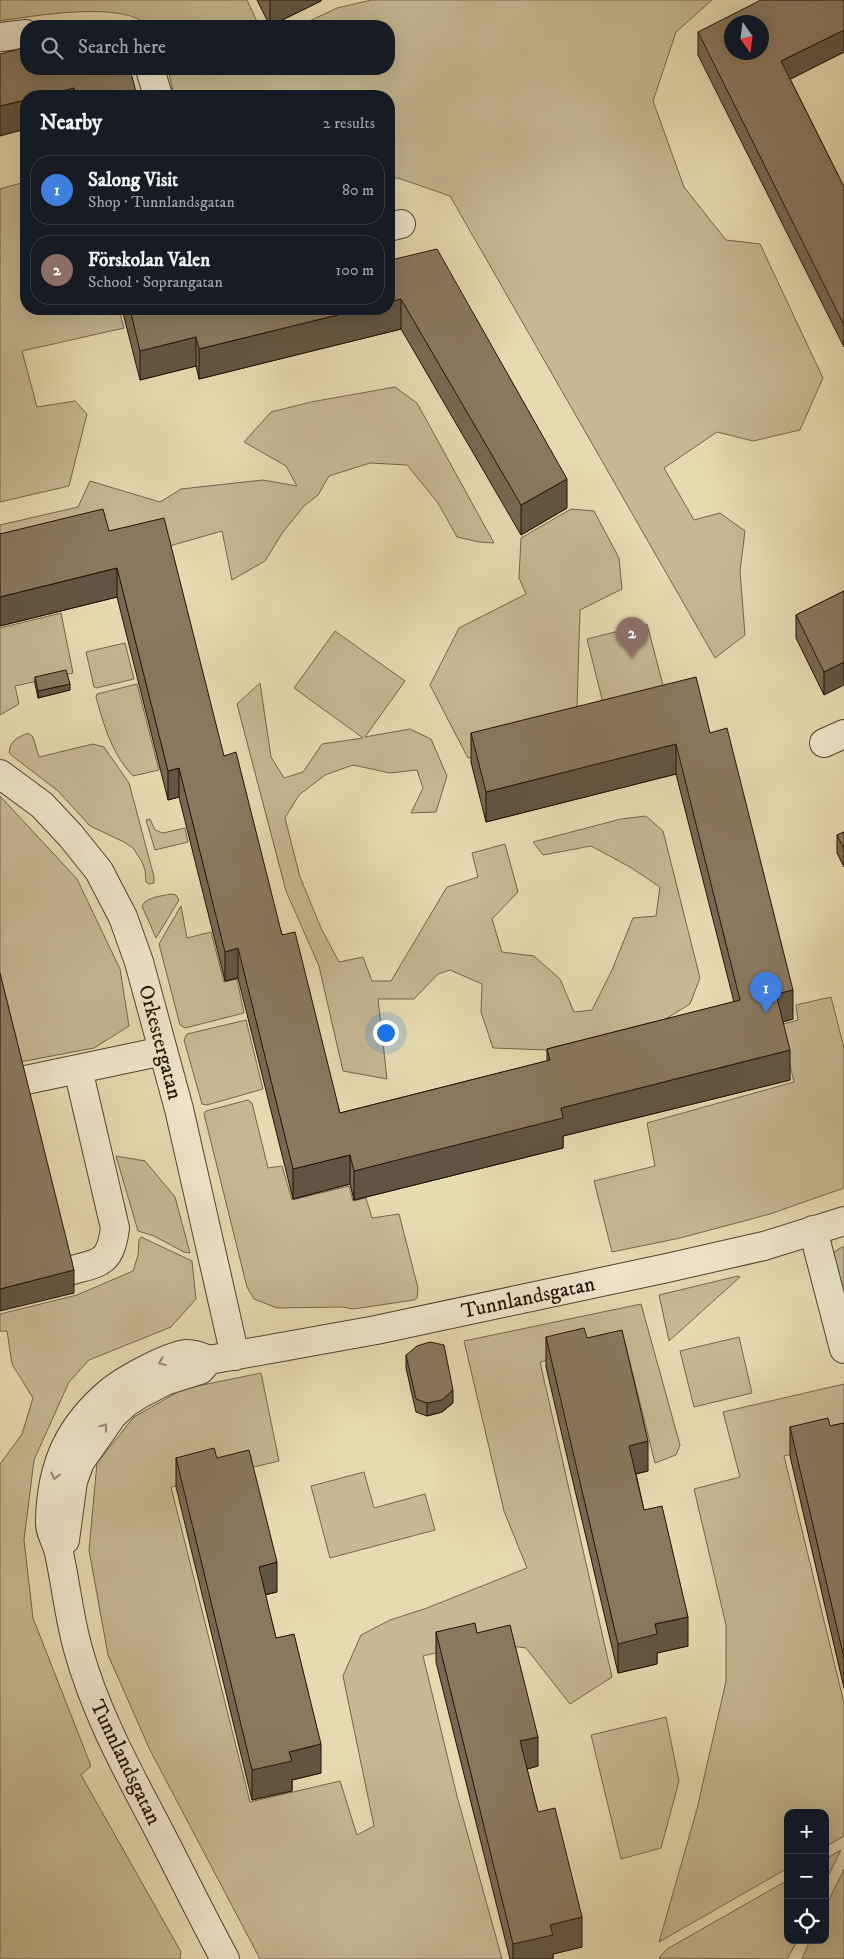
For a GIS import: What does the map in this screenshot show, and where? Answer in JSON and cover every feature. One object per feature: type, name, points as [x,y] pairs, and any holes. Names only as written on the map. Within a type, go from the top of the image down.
[{"type":"street","points":[[0,37],[20,35]]},
{"type":"street","points":[[152,75],[156,90]]},
{"type":"street","name":"Orkestergatan","points":[[0,774],[42,805],[71,836],[99,871],[122,917],[140,962],[179,1109],[235,1356]]},
{"type":"street","points":[[21,1081],[163,1052]]},
{"type":"street","points":[[69,1271],[98,1263],[108,1255],[113,1245],[115,1228],[78,1070]]},
{"type":"street","name":"Tunnlandsgatan","points":[[225,1959],[134,1784],[98,1708],[78,1649],[66,1595],[60,1553],[67,1535],[73,1481],[80,1462],[102,1429],[126,1403],[165,1381],[200,1370],[209,1360],[376,1330],[667,1268],[764,1246],[844,1221]]},
{"type":"street","points":[[813,1230],[844,1349]]},
{"type":"shaded area","points":[[0,0],[247,0],[256,20],[139,20],[120,14],[78,12],[0,21]]},
{"type":"shaded area","points":[[371,0],[712,0],[676,32],[653,101],[684,187],[726,240],[760,244],[823,378],[800,430],[753,441],[717,432],[664,468],[694,520],[720,513],[745,531],[740,571],[745,635],[715,658],[450,196],[395,178],[395,90],[173,90],[169,75],[395,75],[395,20],[312,20],[337,8]]},
{"type":"shaded area","points":[[20,183],[20,315],[121,315],[124,328],[22,351],[37,407],[75,401],[87,414],[69,486],[0,502],[0,189]]},
{"type":"shaded area","points":[[395,387],[417,403],[494,543],[457,537],[438,503],[407,465],[370,463],[329,476],[318,495],[304,506],[283,532],[265,561],[232,580],[222,531],[166,547],[0,562],[0,525],[78,507],[90,481],[160,502],[181,489],[263,480],[297,486],[286,466],[244,442],[271,412],[311,402]]},
{"type":"shaded area","points":[[571,509],[594,511],[619,558],[622,589],[580,610],[577,707],[583,730],[468,758],[430,685],[459,628],[526,594],[519,578],[521,538]]},
{"type":"shaded area","points":[[61,613],[73,673],[15,686],[19,704],[0,715],[0,628]]},
{"type":"shaded area","points":[[647,624],[669,708],[608,723],[587,639]]},
{"type":"shaded area","points":[[335,631],[405,681],[365,737],[410,729],[431,739],[447,776],[436,812],[411,813],[423,788],[417,770],[390,773],[353,765],[325,775],[299,795],[285,818],[300,877],[321,928],[339,962],[363,957],[372,981],[391,981],[447,887],[478,877],[472,853],[505,844],[518,892],[492,919],[502,952],[534,956],[560,979],[574,1012],[592,1010],[612,970],[633,918],[656,916],[660,887],[630,867],[591,846],[543,855],[533,842],[621,819],[646,816],[663,831],[700,978],[690,1004],[664,1020],[548,1050],[493,1048],[481,1012],[482,984],[450,970],[438,974],[414,999],[378,999],[387,1079],[343,1071],[319,966],[286,891],[237,704],[260,683],[271,757],[284,778],[303,772],[322,744],[363,738],[294,688]]},
{"type":"shaded area","points":[[125,643],[134,679],[94,687],[86,652]]},
{"type":"shaded area","points":[[137,684],[159,770],[133,776],[114,749],[96,697],[97,694]]},
{"type":"shaded area","points":[[28,733],[33,737],[39,757],[93,744],[104,747],[129,783],[154,883],[149,884],[146,882],[142,862],[133,848],[90,826],[58,791],[11,755],[9,752],[13,742]]},
{"type":"shaded area","points":[[0,796],[77,879],[120,969],[129,1026],[94,1048],[20,1062],[0,982]]},
{"type":"shaded area","points":[[150,819],[155,830],[163,833],[185,828],[188,842],[155,850],[146,820]]},
{"type":"shaded area","points":[[171,894],[176,895],[179,900],[156,938],[142,906],[151,899]]},
{"type":"shaded area","points":[[181,906],[187,938],[211,932],[224,982],[237,979],[244,1013],[185,1028],[180,1025],[159,944]]},
{"type":"shaded area","points":[[831,997],[844,1048],[844,1188],[770,1214],[680,1238],[612,1252],[594,1181],[655,1166],[647,1123],[794,1082],[780,1025],[798,1020],[796,1005]]},
{"type":"shaded area","points":[[246,1020],[263,1089],[207,1105],[202,1104],[184,1040],[187,1034]]},
{"type":"shaded area","points":[[248,1100],[252,1103],[268,1168],[282,1166],[292,1200],[349,1186],[353,1201],[366,1198],[372,1218],[399,1214],[418,1288],[417,1298],[353,1309],[343,1307],[277,1308],[254,1299],[247,1287],[204,1114],[206,1111]]},
{"type":"shaded area","points":[[116,1156],[145,1161],[175,1197],[190,1253],[184,1252],[154,1236],[138,1231]]},
{"type":"shaded area","points":[[141,1237],[192,1261],[196,1299],[171,1327],[89,1360],[69,1382],[34,1460],[24,1540],[33,1618],[91,1766],[81,1775],[181,1952],[180,1959],[0,1959],[0,1464],[22,1434],[33,1398],[12,1364],[7,1331],[0,1331],[0,1314],[77,1295],[133,1271]]},
{"type":"shaded area","points":[[844,1246],[844,1321],[832,1256],[834,1252]]},
{"type":"shaded area","points":[[740,1277],[669,1341],[659,1295]]},
{"type":"shaded area","points":[[641,1304],[680,1445],[676,1455],[655,1463],[625,1343],[540,1362],[612,1677],[570,1704],[526,1648],[480,1642],[423,1656],[457,1796],[502,1959],[260,1959],[150,1750],[108,1655],[89,1550],[97,1463],[134,1417],[183,1389],[261,1373],[279,1461],[171,1487],[250,1802],[340,1781],[357,1835],[374,1826],[343,1676],[361,1635],[390,1620],[427,1608],[527,1568],[504,1511],[464,1341]]},
{"type":"shaded area","points":[[739,1337],[752,1393],[694,1407],[680,1351]]},
{"type":"shaded area","points":[[844,1384],[844,1442],[784,1456],[844,1703],[844,1836],[829,1845],[829,1809],[784,1809],[784,1870],[659,1942],[697,1809],[726,1681],[726,1625],[694,1489],[740,1477],[723,1412]]},
{"type":"shaded area","points":[[364,1472],[374,1508],[425,1494],[435,1530],[330,1558],[311,1486]]},
{"type":"shaded area","points":[[666,1717],[679,1781],[661,1848],[621,1859],[591,1735]]},
{"type":"shaded area","points":[[841,1850],[829,1874],[829,1857]]},
{"type":"shaded area","points":[[844,1869],[844,1959],[802,1959],[808,1944],[829,1944],[829,1900]]},
{"type":"shaded area","points":[[784,1882],[784,1944],[796,1944],[787,1959],[659,1958],[667,1949]]},
{"type":"building","points":[[761,0],[844,0],[844,30],[781,61],[844,187],[844,325],[698,32],[724,19],[724,60],[769,60],[769,15],[731,15]]},
{"type":"building","points":[[20,49],[20,75],[132,75],[135,90],[74,90],[74,88],[66,90],[20,90],[20,101],[0,106],[0,54]]},
{"type":"building","points":[[437,249],[567,479],[521,505],[401,299],[395,300],[395,259]]},
{"type":"building","points":[[131,315],[338,315],[199,349],[196,337],[140,351]]},
{"type":"building","points":[[103,509],[109,531],[164,518],[224,756],[236,752],[282,935],[295,932],[340,1113],[550,1060],[547,1049],[740,1000],[676,744],[486,792],[471,733],[696,677],[710,733],[727,728],[793,990],[776,994],[790,1050],[561,1108],[563,1118],[354,1171],[350,1155],[293,1169],[238,948],[225,952],[179,768],[168,771],[117,568],[0,597],[0,534]]},
{"type":"building","points":[[844,591],[844,662],[824,672],[796,615]]},
{"type":"building","points":[[66,670],[70,684],[38,691],[35,677]]},
{"type":"building","points":[[844,832],[844,849],[837,835]]},
{"type":"building","points":[[0,973],[74,1270],[0,1289]]},
{"type":"building","points":[[584,1328],[587,1338],[622,1330],[648,1441],[629,1446],[644,1510],[662,1506],[688,1617],[655,1624],[657,1634],[618,1644],[546,1337]]},
{"type":"building","points":[[430,1342],[444,1345],[453,1390],[442,1400],[427,1403],[416,1399],[406,1355],[417,1346]]},
{"type":"building","points":[[828,1418],[830,1426],[844,1423],[844,1658],[790,1427]]},
{"type":"building","points":[[214,1448],[217,1458],[249,1450],[277,1562],[259,1567],[276,1638],[294,1634],[321,1744],[289,1752],[292,1761],[252,1770],[176,1458]]},
{"type":"building","points":[[475,1623],[477,1633],[510,1625],[538,1737],[520,1741],[538,1812],[555,1808],[582,1917],[550,1925],[553,1935],[513,1944],[436,1632]]},
{"type":"place","name":"Förskolan Valen","points":[[632,658]]},
{"type":"place","name":"Salong Visit","points":[[766,1013]]}]
